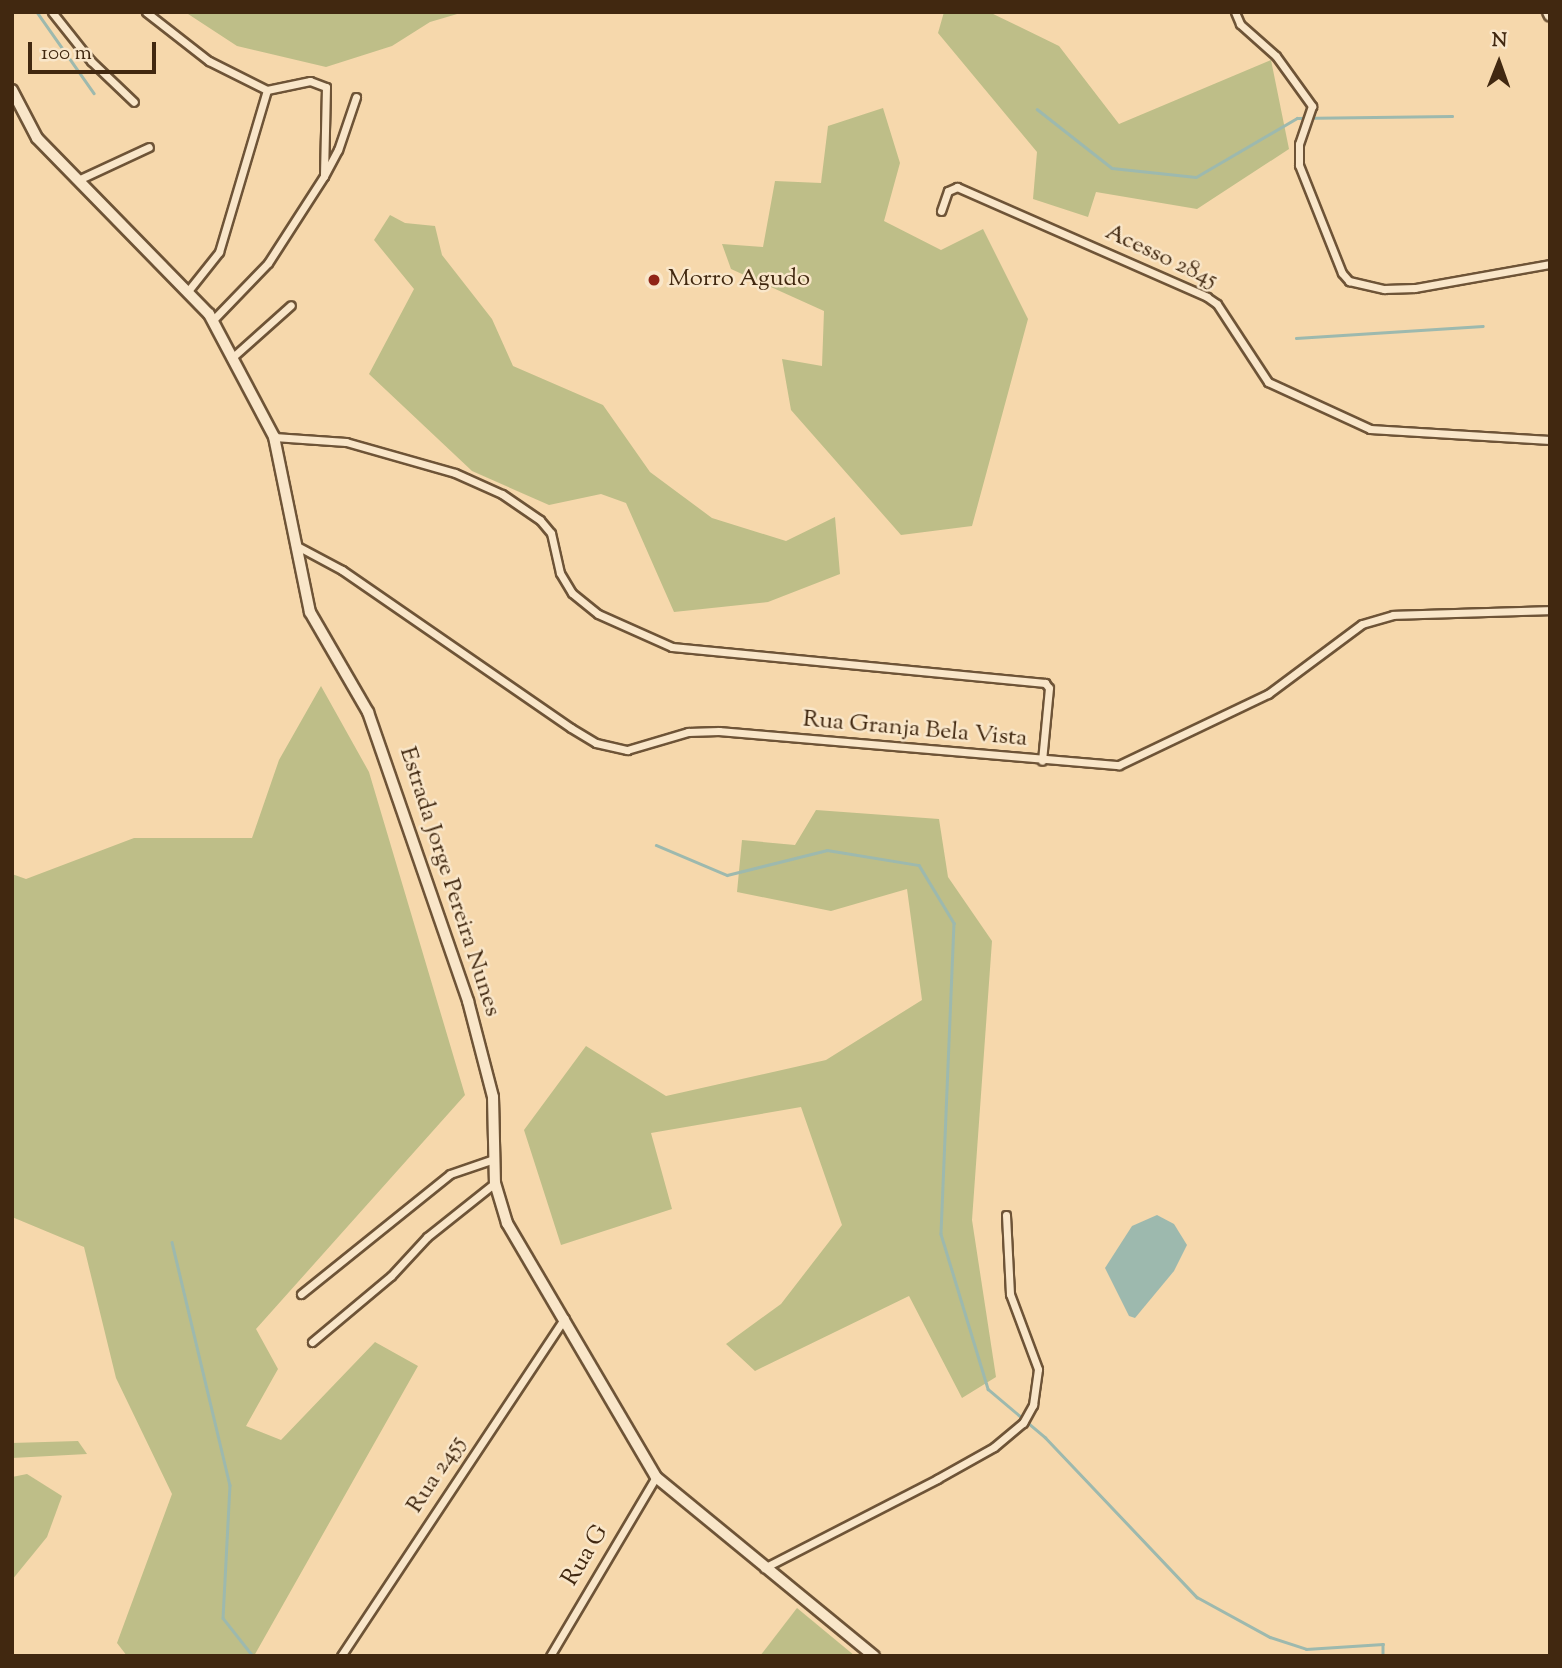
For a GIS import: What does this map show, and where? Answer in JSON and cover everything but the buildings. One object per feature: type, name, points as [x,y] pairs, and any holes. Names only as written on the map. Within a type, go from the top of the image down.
[{"type":"street","points":[[52,12],[91,61],[134,102]]},
{"type":"street","points":[[146,12],[209,61],[267,90],[310,81],[326,88],[324,176]]},
{"type":"street","points":[[1235,12],[1240,24],[1276,56],[1312,106],[1299,144],[1299,165],[1342,273],[1349,281],[1384,289],[1415,288],[1550,264]]},
{"type":"street","name":"Estrada Jorge Pereira Nunes","points":[[12,90],[37,138],[188,291],[213,320],[274,437],[299,547],[310,612],[368,712],[468,1002],[493,1097],[495,1182],[507,1223],[566,1317],[656,1478],[874,1656]]},
{"type":"street","points":[[188,291],[219,251],[267,90]]},
{"type":"street","points":[[213,320],[268,263],[324,176],[338,150],[356,97]]},
{"type":"street","points":[[78,180],[149,147]]},
{"type":"street","name":"Acesso 2845","points":[[941,211],[948,191],[957,187],[1207,297],[1225,315],[1259,375],[1268,382],[1370,429],[1550,440]]},
{"type":"street","points":[[234,356],[291,305]]},
{"type":"street","points":[[274,437],[346,442],[455,473],[502,494],[540,520],[551,533],[561,573],[572,593],[598,614],[672,647],[1045,683],[1049,688],[1042,761]]},
{"type":"street","name":"Rua Granja Bela Vista","points":[[299,547],[342,570],[571,728],[613,748],[627,750],[688,732],[709,731],[1106,766],[1127,762],[1268,694],[1362,624],[1393,615],[1550,610]]},
{"type":"street","points":[[301,1294],[450,1174],[494,1159]]},
{"type":"street","points":[[312,1342],[391,1276],[427,1237],[495,1182]]},
{"type":"street","points":[[763,1568],[937,1479],[994,1447],[1023,1423],[1033,1405],[1038,1369],[1010,1294],[1006,1215]]},
{"type":"street","name":"Rua 2455","points":[[341,1656],[566,1317]]},
{"type":"street","name":"Rua G","points":[[550,1656],[656,1478]]},
{"type":"green space","points":[[185,12],[464,12],[430,22],[392,46],[326,67],[237,46]]},
{"type":"green space","points":[[944,12],[989,12],[1059,46],[1119,124],[1271,60],[1289,149],[1197,209],[1096,192],[1088,217],[1033,199],[1037,152],[938,33]]},
{"type":"green space","points":[[883,108],[900,163],[884,221],[941,250],[983,229],[1028,319],[972,526],[901,535],[791,410],[782,359],[822,366],[824,311],[731,269],[722,244],[763,247],[775,181],[821,183],[828,126]]},
{"type":"green space","points":[[390,215],[405,223],[435,226],[442,255],[492,319],[513,366],[603,405],[650,472],[712,518],[786,541],[835,517],[840,574],[768,602],[674,612],[626,503],[601,494],[549,505],[472,471],[369,374],[414,289],[374,240]]},
{"type":"green space","points":[[321,686],[369,772],[465,1095],[256,1329],[278,1369],[246,1426],[281,1440],[375,1342],[418,1366],[254,1656],[127,1656],[117,1643],[172,1494],[116,1378],[84,1247],[12,1217],[12,874],[26,879],[134,838],[252,838],[279,760]]},
{"type":"green space","points":[[816,810],[939,819],[948,877],[992,941],[972,1220],[996,1377],[962,1398],[909,1296],[755,1371],[726,1344],[781,1304],[842,1225],[801,1107],[651,1133],[672,1209],[561,1245],[524,1130],[586,1046],[666,1096],[826,1060],[922,1000],[907,889],[831,911],[737,892],[742,840],[795,845]]},
{"type":"green space","points":[[78,1441],[87,1454],[12,1458],[12,1443]]},
{"type":"green space","points":[[27,1474],[62,1496],[47,1537],[12,1580],[12,1477]]},
{"type":"green space","points":[[797,1608],[855,1656],[760,1656]]},
{"type":"shaded area","points":[[1157,1215],[1174,1224],[1187,1245],[1174,1271],[1135,1318],[1129,1316],[1105,1268],[1132,1226]]},
{"type":"waterway","points":[[37,12],[94,93]]},
{"type":"waterway","points":[[1037,109],[1112,168],[1196,177],[1297,118],[1452,116]]},
{"type":"waterway","points":[[1296,338],[1483,326]]},
{"type":"waterway","points":[[656,845],[727,875],[827,850],[919,865],[954,923],[941,1234],[988,1389],[1045,1437],[1197,1597],[1270,1637],[1306,1649],[1383,1644],[1383,1656]]},
{"type":"waterway","points":[[172,1242],[230,1485],[223,1618],[253,1656]]},
{"type":"place","name":"Morro Agudo","points":[[654,280]]}]
